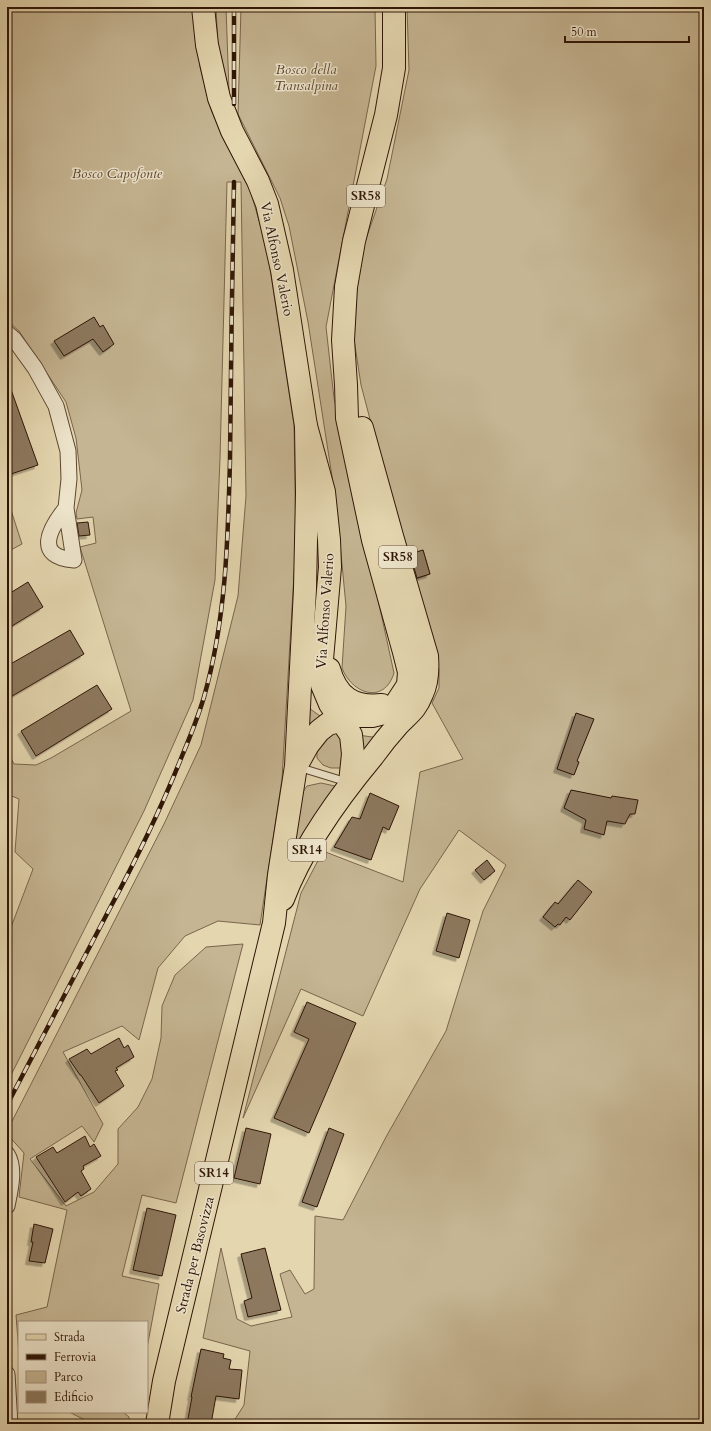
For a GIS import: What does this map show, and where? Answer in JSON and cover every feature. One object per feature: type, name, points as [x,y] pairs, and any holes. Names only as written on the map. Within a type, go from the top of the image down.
[{"type":"main road","name":"Via Alfonso Valerio","points":[[203,7],[207,46],[219,98],[232,131],[258,181],[267,204],[282,270],[306,426],[324,492],[328,526],[330,567],[321,657],[322,686],[330,704],[342,720]]},
{"type":"main road","name":"SR58","points":[[342,720],[358,716],[372,716],[392,708],[408,685],[409,672],[373,540],[347,418],[343,340],[346,287],[354,241],[386,115],[394,68],[394,7]]},
{"type":"main road","name":"SR58","points":[[346,385],[359,418],[371,458],[427,656],[428,674],[423,694],[414,710],[399,724]]},
{"type":"main road","name":"Via Alfonso Valerio","points":[[306,426],[307,493],[301,672],[313,699],[324,712],[342,720]]},
{"type":"main road","points":[[326,618],[327,660],[332,680],[338,691],[346,698],[356,703],[369,706],[398,700]]},
{"type":"main road","name":"Strada per Basovizza","points":[[274,923],[278,875],[296,766],[301,672]]},
{"type":"main road","points":[[342,720],[366,729],[382,728],[399,724]]},
{"type":"main road","name":"Strada per Basovizza","points":[[296,766],[308,745],[319,731],[328,724],[342,720],[351,735],[353,754],[350,783]]},
{"type":"main road","name":"Strada per Basovizza","points":[[157,1424],[164,1381],[274,923],[290,882],[304,854],[350,783],[399,724]]},
{"type":"street","points":[[7,333],[14,339],[35,368],[56,406],[68,451],[70,479],[66,508]]},
{"type":"street","points":[[7,1154],[11,1173],[7,1206]]},
{"type":"street","points":[[7,1374],[10,1424]]},
{"type":"lane","points":[[296,766],[350,783]]},
{"type":"green space","name":"Bosco Capofonte","points":[[7,7],[193,7],[200,67],[211,109],[224,140],[250,189],[267,249],[294,425],[296,540],[282,779],[260,925],[218,921],[185,936],[158,968],[139,1040],[122,1026],[63,1052],[103,1124],[94,1142],[82,1126],[30,1159],[66,1206],[94,1192],[118,1164],[118,1129],[138,1107],[152,1079],[161,1038],[162,1006],[175,975],[206,947],[243,944],[176,1203],[142,1195],[122,1276],[159,1284],[148,1343],[148,1321],[18,1321],[18,1341],[16,1315],[47,1307],[67,1210],[19,1197],[24,1153],[7,1134],[7,1131],[164,824],[201,745],[238,596],[246,496],[241,182],[227,182],[220,459],[215,580],[193,700],[144,811],[7,1083],[7,933],[10,930],[33,869],[15,852],[19,799],[7,794],[7,751],[14,764],[36,765],[51,758],[131,711],[80,547],[96,543],[93,517],[77,519],[76,513],[82,490],[76,438],[66,402],[19,331],[7,320]]},
{"type":"green space","points":[[216,7],[226,7],[229,91],[218,49]]},
{"type":"green space","name":"Bosco della Transalpina","points":[[241,7],[375,7],[376,66],[326,327],[334,398],[394,673],[389,683],[383,689],[376,692],[368,692],[360,689],[347,677],[342,668],[346,606],[336,502],[308,322],[289,226],[280,198],[238,114]]},
{"type":"green space","points":[[407,7],[704,7],[704,1424],[232,1424],[244,1405],[250,1351],[203,1338],[221,1248],[237,1319],[251,1326],[292,1317],[280,1274],[290,1270],[305,1294],[314,1289],[315,1216],[343,1220],[386,1137],[446,1031],[483,911],[506,865],[459,830],[420,889],[363,1016],[301,989],[243,1118],[301,893],[323,851],[403,882],[420,772],[463,759],[432,703],[439,688],[439,669],[413,580],[430,574],[423,550],[406,556],[361,385],[352,326],[360,256],[387,179],[409,70]]},
{"type":"green space","points":[[7,498],[22,544],[7,552]]},
{"type":"green space","points":[[302,702],[323,718],[303,738]]},
{"type":"green space","points":[[328,733],[339,733],[342,737],[343,768],[331,768],[323,765],[317,758],[317,749]]},
{"type":"green space","points":[[384,734],[362,762],[358,735],[372,737]]},
{"type":"green space","points":[[321,783],[335,786],[291,856],[302,793],[307,786]]},
{"type":"green space","points":[[71,1413],[124,1413],[129,1417],[129,1424],[93,1424]]},
{"type":"building","points":[[94,317],[100,327],[103,325],[114,344],[103,352],[93,339],[64,356],[54,341]]},
{"type":"building","points":[[7,384],[9,384],[38,465],[11,474],[7,464]]},
{"type":"building","points":[[88,522],[90,535],[79,536],[77,523]]},
{"type":"building","points":[[423,550],[430,574],[417,578],[410,554]]},
{"type":"building","points":[[28,582],[43,607],[7,629],[7,595]]},
{"type":"building","points":[[70,630],[84,654],[7,699],[7,666]]},
{"type":"building","points":[[97,685],[112,709],[36,756],[21,731]]},
{"type":"building","points":[[576,713],[594,719],[577,761],[579,762],[574,775],[557,769]]},
{"type":"building","points":[[571,790],[611,798],[612,796],[638,800],[635,814],[630,814],[625,824],[607,821],[604,835],[584,829],[586,820],[564,808]]},
{"type":"building","points":[[370,793],[399,806],[389,830],[383,827],[371,860],[334,847],[352,817],[360,819]]},
{"type":"building","points":[[487,860],[495,871],[484,880],[475,870]]},
{"type":"building","points":[[578,880],[592,892],[570,920],[566,917],[560,925],[558,924],[555,927],[543,917],[555,902],[558,904]]},
{"type":"building","points":[[447,913],[470,920],[459,958],[436,951]]},
{"type":"building","points":[[307,1002],[356,1023],[309,1133],[274,1118],[309,1039],[294,1032]]},
{"type":"building","points":[[119,1038],[124,1048],[128,1045],[134,1057],[116,1068],[118,1070],[115,1071],[124,1086],[99,1103],[69,1059],[87,1049],[91,1054]]},
{"type":"building","points":[[246,1128],[271,1134],[260,1184],[234,1178]]},
{"type":"building","points":[[329,1128],[344,1134],[317,1207],[302,1202]]},
{"type":"building","points":[[85,1136],[90,1147],[94,1144],[101,1156],[83,1166],[84,1169],[81,1171],[91,1189],[81,1196],[78,1192],[65,1202],[36,1157],[53,1147],[57,1153]]},
{"type":"building","points":[[147,1208],[176,1215],[162,1276],[133,1270]]},
{"type":"building","points":[[34,1224],[53,1229],[45,1263],[29,1261],[33,1242],[31,1242]]},
{"type":"building","points":[[265,1248],[281,1310],[248,1317],[244,1301],[252,1298],[241,1254]]},
{"type":"building","points":[[201,1349],[224,1354],[223,1358],[231,1360],[229,1369],[242,1370],[239,1399],[216,1396],[211,1424],[187,1424],[191,1397]]},
{"type":"railway","points":[[234,7],[234,104]]},
{"type":"railway","points":[[7,1105],[148,834],[188,742],[204,697],[217,639],[227,549],[230,460],[234,182]]}]
